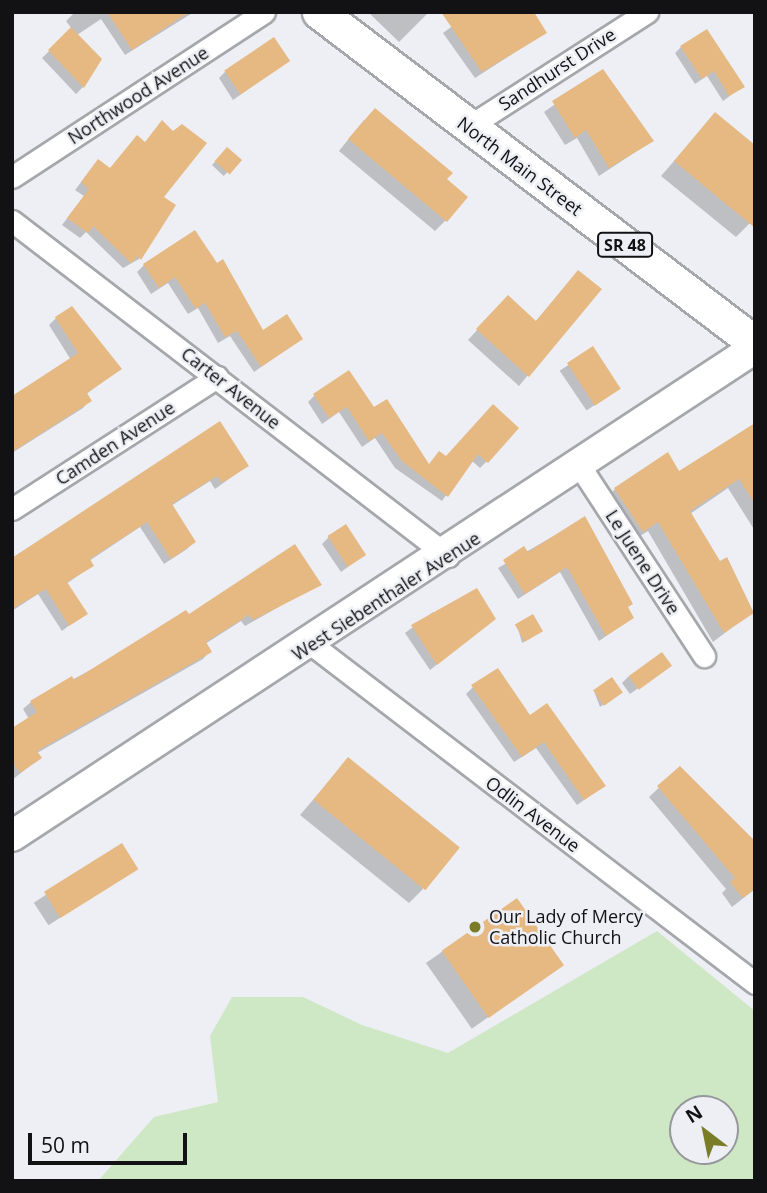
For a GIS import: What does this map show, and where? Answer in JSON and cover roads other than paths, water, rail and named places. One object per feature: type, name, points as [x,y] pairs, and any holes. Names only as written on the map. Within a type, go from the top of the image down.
[{"type":"main road","name":"North Main Street","points":[[319,12],[755,343]]},
{"type":"main road","name":"West Siebenthaler Avenue","points":[[12,836],[581,468],[755,348]]},
{"type":"street","name":"Northwood Avenue","points":[[12,177],[264,12]]},
{"type":"street","name":"Sandhurst Drive","points":[[468,127],[647,12]]},
{"type":"street","name":"Carter Avenue","points":[[12,221],[448,555]]},
{"type":"street","name":"Camden Avenue","points":[[12,509],[217,377]]},
{"type":"street","name":"Le Juene Drive","points":[[581,468],[705,656]]},
{"type":"street","name":"Odlin Avenue","points":[[311,644],[755,983]]},
{"type":"place","name":"Our Lady of Mercy Catholic Church","points":[[475,927]]}]
